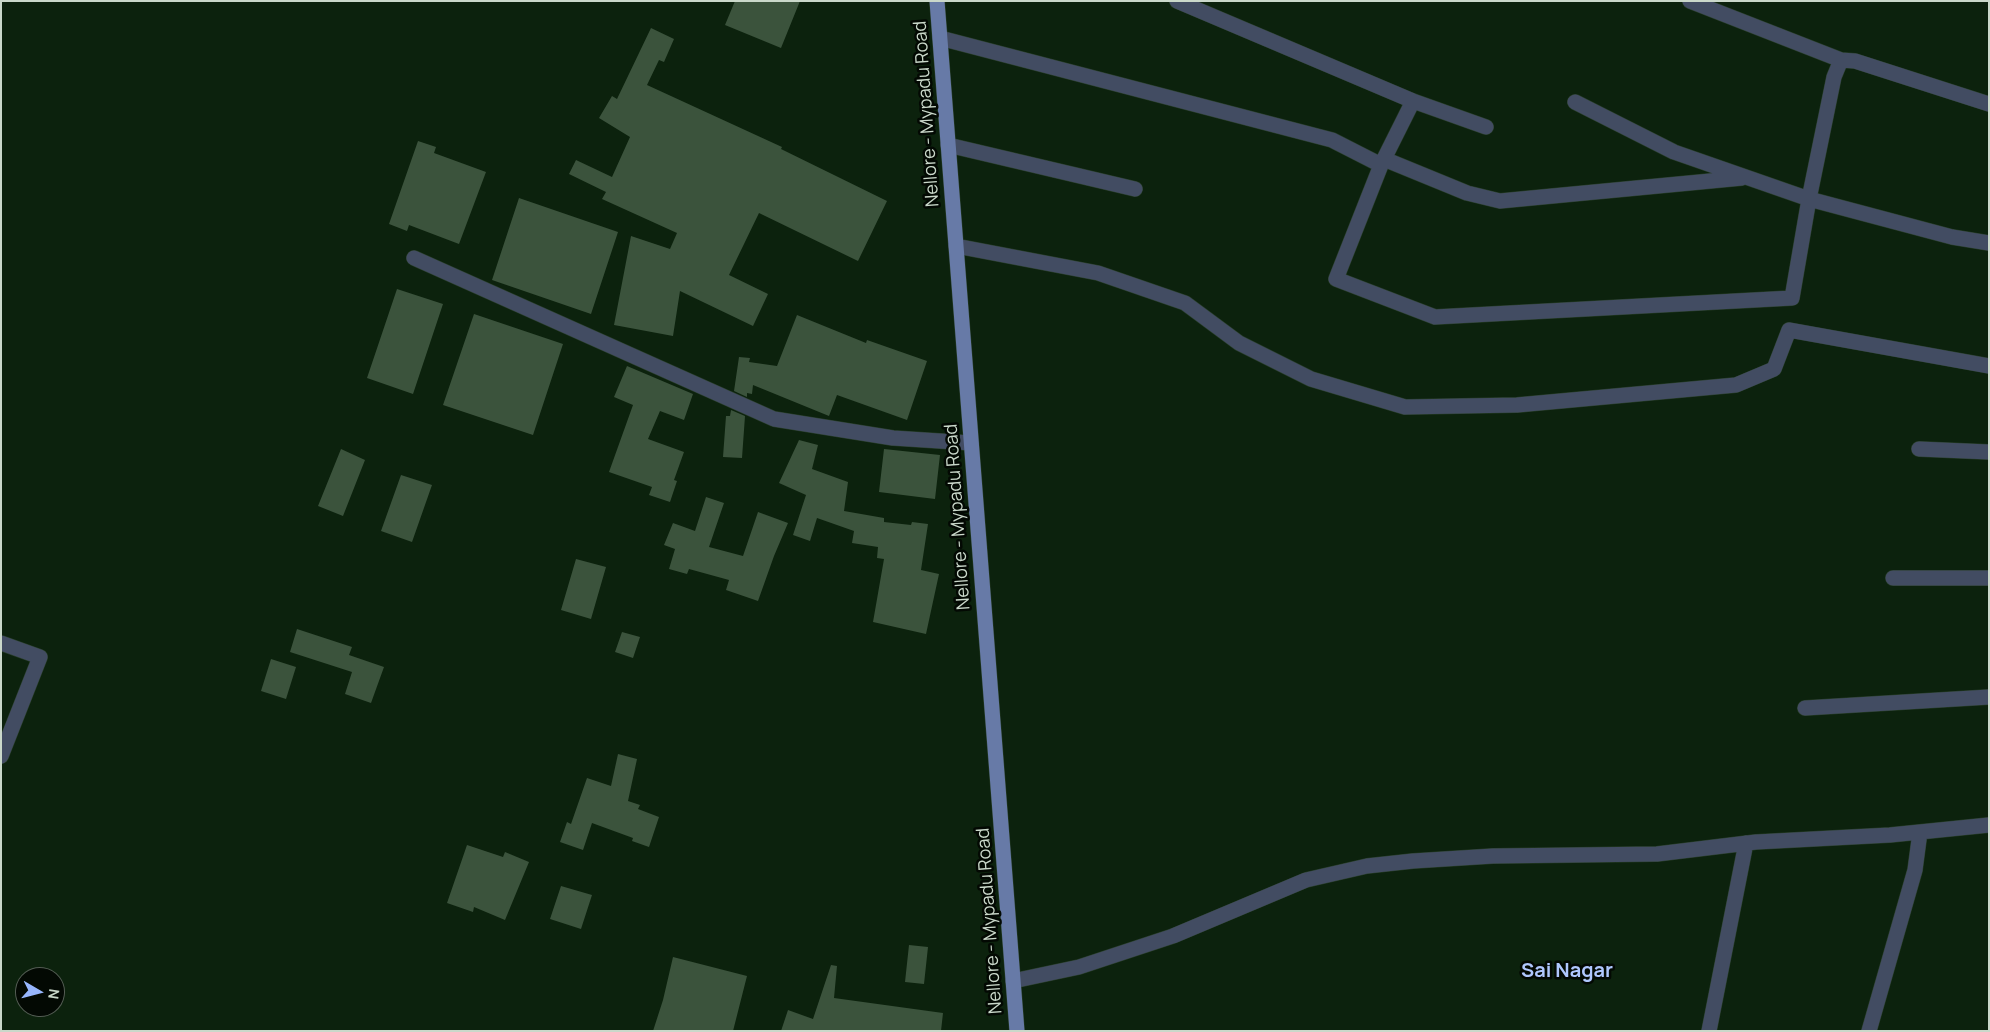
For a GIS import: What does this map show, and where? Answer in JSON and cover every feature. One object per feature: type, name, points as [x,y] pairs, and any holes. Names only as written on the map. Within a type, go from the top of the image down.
[{"type":"main road","name":"Nellore - Mypadu Road","points":[[937,1],[1017,1031]]},
{"type":"street","points":[[1177,1],[1413,101],[1486,127]]},
{"type":"street","points":[[1690,1],[1841,60],[1855,61],[1989,104]]},
{"type":"street","points":[[940,38],[1332,140],[1383,162],[1467,192],[1500,201],[1747,177]]},
{"type":"street","points":[[1413,101],[1383,162],[1336,279],[1435,317],[1792,298],[1809,199],[1834,77],[1841,60]]},
{"type":"street","points":[[1575,102],[1674,152],[1809,199],[1952,236],[1989,243]]},
{"type":"street","points":[[948,145],[1135,189]]},
{"type":"street","points":[[956,246],[1098,273],[1186,303],[1239,344],[1311,379],[1405,408],[1517,405],[1736,386],[1774,369],[1789,330],[1989,366]]},
{"type":"street","points":[[414,258],[774,419],[893,438],[971,443]]},
{"type":"street","points":[[1919,449],[1989,452]]},
{"type":"street","points":[[1893,578],[1989,578]]},
{"type":"street","points":[[1,643],[40,657],[1,756]]},
{"type":"street","points":[[1805,708],[1989,697]]},
{"type":"street","points":[[1013,980],[1079,967],[1174,936],[1306,880],[1367,866],[1493,856],[1658,854],[1746,844],[1920,832],[1989,825]]},
{"type":"street","points":[[1869,1031],[1915,870],[1920,832]]},
{"type":"street","points":[[1709,1031],[1746,844]]},
{"type":"building","points":[[735,1],[800,1],[781,48],[725,25]]},
{"type":"building","points":[[651,28],[674,39],[664,62],[659,60],[647,85],[782,147],[781,149],[887,201],[858,261],[759,213],[729,275],[768,294],[753,326],[680,291],[673,336],[614,325],[631,236],[670,249],[677,233],[602,199],[606,192],[569,174],[576,160],[612,177],[630,137],[599,118],[612,96],[617,99]]},
{"type":"building","points":[[418,141],[436,147],[434,153],[486,172],[459,244],[409,225],[407,231],[389,224]]},
{"type":"building","points":[[519,198],[618,232],[591,314],[492,280]]},
{"type":"building","points":[[397,289],[443,304],[413,394],[367,378]]},
{"type":"building","points":[[474,314],[563,344],[533,435],[443,405]]},
{"type":"building","points":[[797,315],[866,343],[867,340],[927,361],[907,420],[837,395],[829,416],[753,385],[752,394],[747,393],[747,397],[734,391],[739,357],[750,358],[749,362],[777,366]]},
{"type":"building","points":[[627,366],[693,394],[684,420],[660,411],[648,439],[684,452],[674,480],[677,481],[670,502],[649,495],[652,487],[609,472],[633,405],[614,397]]},
{"type":"building","points":[[731,410],[745,416],[742,458],[723,457],[726,416],[730,416]]},
{"type":"building","points":[[799,440],[818,445],[812,469],[848,482],[844,511],[884,518],[884,522],[911,525],[912,522],[928,524],[921,570],[939,574],[926,634],[873,622],[884,559],[877,558],[878,547],[852,543],[854,531],[817,518],[810,541],[793,535],[806,495],[779,483]]},
{"type":"building","points":[[341,449],[365,460],[343,516],[318,506]]},
{"type":"building","points":[[884,449],[940,455],[935,499],[879,492]]},
{"type":"building","points":[[401,475],[432,485],[412,542],[381,531]]},
{"type":"building","points":[[706,497],[724,503],[709,547],[743,556],[758,512],[788,523],[758,601],[726,590],[729,580],[689,569],[687,574],[669,569],[675,549],[664,545],[673,523],[695,531]]},
{"type":"building","points":[[576,559],[606,567],[591,619],[561,610]]},
{"type":"building","points":[[297,629],[352,647],[349,655],[384,667],[371,703],[345,694],[352,672],[290,652]]},
{"type":"building","points":[[622,632],[640,637],[633,658],[615,652]]},
{"type":"building","points":[[271,659],[296,667],[286,699],[261,691]]},
{"type":"building","points":[[618,754],[637,759],[628,801],[640,805],[638,809],[659,817],[649,847],[632,841],[633,838],[592,823],[583,850],[560,842],[567,822],[571,824],[587,778],[611,786]]},
{"type":"building","points":[[467,845],[503,857],[505,852],[529,862],[505,920],[474,907],[473,912],[447,903]]},
{"type":"building","points":[[561,886],[592,895],[581,929],[550,919]]},
{"type":"building","points":[[909,945],[928,947],[924,984],[905,982]]},
{"type":"building","points":[[673,957],[747,976],[733,1031],[653,1031],[663,1000]]},
{"type":"building","points":[[831,965],[837,966],[834,998],[943,1013],[941,1031],[781,1031],[788,1010],[813,1019]]},
{"type":"district","name":"Sai Nagar","points":[[1567,971]]}]
